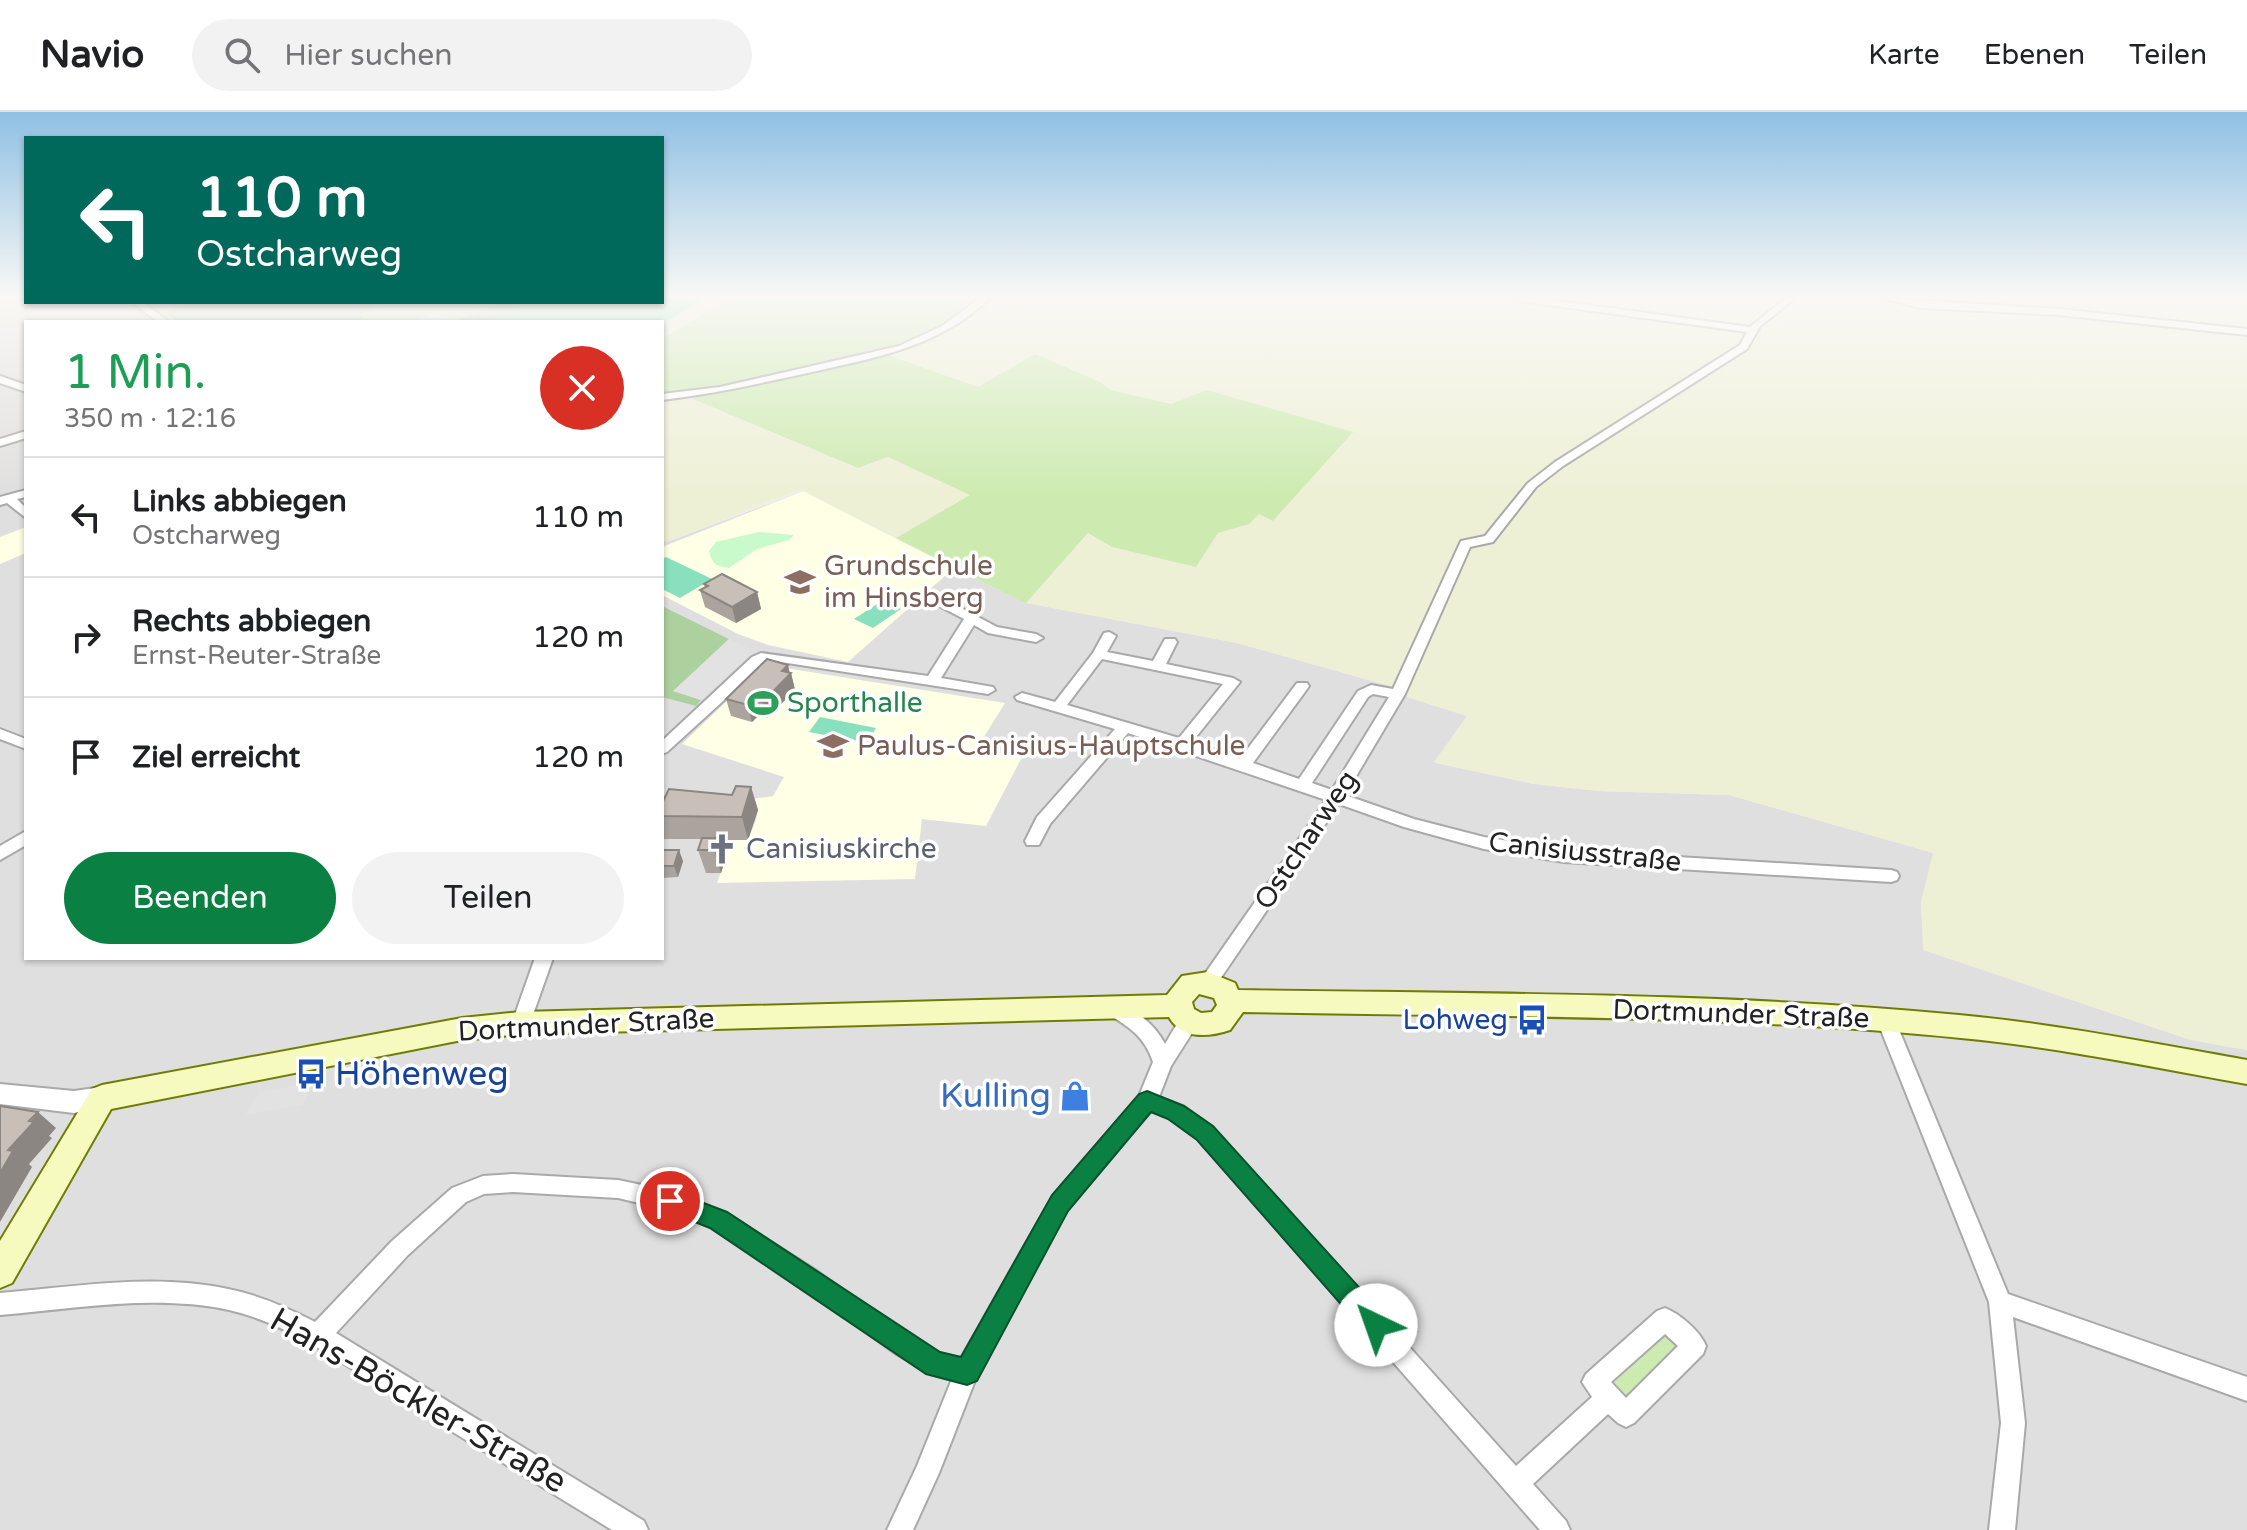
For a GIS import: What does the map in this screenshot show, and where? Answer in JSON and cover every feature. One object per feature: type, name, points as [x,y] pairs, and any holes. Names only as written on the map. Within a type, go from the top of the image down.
[{"type":"main road","points":[[1184,1014],[1178,1000],[1185,988],[1208,983],[1221,987],[1231,1001]]},
{"type":"main road","name":"Dortmunder Straße","points":[[102,1098],[462,1029],[521,1023],[1108,1006],[1184,1014],[1205,1026],[1220,1022],[1230,1013],[1231,1001],[1542,1005],[1886,1020],[1991,1031],[2247,1072]]},
{"type":"main road","points":[[0,1272],[102,1098]]},
{"type":"street","points":[[664,397],[720,390],[832,364]]},
{"type":"street","name":"Ostcharweg","points":[[1208,983],[1336,799],[1398,694],[1465,544],[1489,539],[1521,497],[1550,471],[1605,432],[1716,364]]},
{"type":"street","points":[[0,380],[24,388]]},
{"type":"street","points":[[0,443],[24,435]]},
{"type":"street","points":[[4,500],[24,494]]},
{"type":"street","points":[[4,500],[24,513]]},
{"type":"street","points":[[927,594],[993,630],[1036,638]]},
{"type":"street","points":[[932,681],[971,618]]},
{"type":"street","points":[[1059,706],[1109,636]]},
{"type":"street","points":[[1158,665],[1170,642]]},
{"type":"street","points":[[1099,654],[1233,682],[1182,744]]},
{"type":"street","points":[[664,747],[757,660],[766,656],[988,690]]},
{"type":"street","points":[[1215,677],[1223,661]]},
{"type":"street","points":[[1243,766],[1302,686]]},
{"type":"street","name":"Ostcharweg","points":[[1302,787],[1363,694],[1371,689],[1398,694]]},
{"type":"street","name":"Canisiusstraße","points":[[1022,697],[1126,726],[1336,799],[1484,843],[1564,856],[1891,876]]},
{"type":"street","points":[[1033,841],[1043,821],[1126,726]]},
{"type":"street","points":[[0,734],[24,743]]},
{"type":"street","points":[[0,854],[24,838]]},
{"type":"street","points":[[521,1023],[543,960]]},
{"type":"street","points":[[1108,1006],[1143,1025],[1154,1038],[1163,1062]]},
{"type":"street","points":[[900,1530],[927,1473],[967,1371],[1060,1203],[1147,1101],[1184,1014]]},
{"type":"street","points":[[1886,1020],[2000,1302],[2013,1423],[2002,1530]]},
{"type":"street","name":"Dortmunder Straße","points":[[0,1094],[74,1102],[102,1098]]},
{"type":"street","points":[[1147,1101],[1176,1112],[1205,1133],[1557,1530]]},
{"type":"street","points":[[318,1335],[400,1248],[459,1195],[483,1185],[513,1183],[618,1189],[670,1201],[718,1220],[807,1277],[903,1345],[935,1364],[967,1371]]},
{"type":"street","name":"Hans-Böckler-Straße","points":[[0,1304],[187,1294],[228,1299],[276,1313],[318,1335],[635,1530]]},
{"type":"street","points":[[2000,1302],[2247,1389]]},
{"type":"street","points":[[1516,1483],[1609,1397]]},
{"type":"shaded area","points":[[0,364],[24,364],[24,960],[664,960],[664,541],[803,491],[1022,602],[1237,643],[1408,691],[1407,697],[1467,716],[1435,763],[1534,784],[1600,791],[1729,795],[1934,853],[1921,902],[1924,950],[2191,1040],[2247,1050],[2247,1530],[0,1530]]},
{"type":"shaded area","points":[[916,364],[1017,364],[978,386]]},
{"type":"shaded area","points":[[1059,364],[2247,364],[2247,1050],[2191,1040],[1923,950],[1921,902],[1933,853],[1729,795],[1600,791],[1534,784],[1434,762],[1467,716],[1406,696],[1408,691],[1237,643],[1026,603],[1088,534],[1112,547],[1196,567],[1218,533],[1249,524],[1259,514],[1274,521],[1352,432],[1207,390],[1171,404],[1112,390]]},
{"type":"shaded area","points":[[683,396],[859,469],[889,458],[971,495],[896,538],[801,489],[667,542],[664,541],[664,397]]},
{"type":"shaded area","name":"Grundschule im Hinsberg","points":[[803,491],[954,568],[848,662],[768,645],[738,634],[664,596],[664,546]]},
{"type":"shaded area","points":[[24,528],[24,554],[0,564],[0,537]]},
{"type":"shaded area","points":[[729,639],[748,648],[750,655],[701,700],[673,691]]},
{"type":"shaded area","name":"Paulus-Canisius-Hauptschule","points":[[785,668],[1005,703],[977,748],[1022,757],[986,826],[922,819],[915,879],[717,883],[732,840],[748,840],[756,820],[758,810],[743,809],[746,800],[773,796],[784,777],[682,744],[751,678]]},
{"type":"shaded area","points":[[311,1082],[303,1105],[245,1115],[258,1093]]},
{"type":"green space","points":[[664,364],[914,364],[978,387],[1017,364],[1059,364],[1111,390],[1171,404],[1207,390],[1353,432],[1273,521],[1259,514],[1249,524],[1218,533],[1196,567],[1112,547],[1088,533],[1026,603],[896,538],[970,495],[888,457],[858,468],[683,395],[664,397]]},
{"type":"green space","points":[[759,532],[794,535],[789,540],[757,549],[729,568],[713,562],[709,551],[716,542]]},
{"type":"green space","points":[[664,558],[712,579],[680,598],[664,590]]},
{"type":"green space","points":[[883,600],[901,609],[873,628],[854,619]]},
{"type":"green space","points":[[664,607],[729,639],[674,691],[701,700],[696,706],[664,698]]},
{"type":"green space","points":[[820,717],[876,728],[867,743],[809,732]]},
{"type":"green space","points":[[1666,1327],[1685,1345],[1624,1399],[1607,1381]]},
{"type":"building","points":[[722,574],[757,592],[732,607],[700,590],[708,586],[704,584]]},
{"type":"building","points":[[767,659],[788,665],[782,671],[791,673],[763,702],[754,699],[748,705],[726,699]]},
{"type":"building","points":[[736,786],[751,787],[742,817],[664,816],[664,799],[669,789],[732,795]]},
{"type":"building","points":[[702,838],[718,838],[714,850],[698,850]]},
{"type":"building","points":[[664,850],[679,850],[674,866],[664,866]]},
{"type":"building","points":[[0,1106],[38,1112],[29,1121],[34,1122],[8,1150],[13,1151],[0,1173]]},
{"type":"place","name":"Grundschule im Hinsberg","points":[[800,582]]},
{"type":"place","name":"Sporthalle","points":[[763,703]]},
{"type":"place","name":"Paulus-Canisius-Hauptschule","points":[[833,746]]},
{"type":"place","name":"Canisiuskirche","points":[[722,849]]},
{"type":"place","name":"Lohweg","points":[[1532,1020]]},
{"type":"place","name":"Höhenweg","points":[[311,1074]]},
{"type":"place","name":"Kulling","points":[[1075,1096]]},
{"type":"route","points":[[670,1201],[718,1220],[935,1364],[967,1371],[1060,1203],[1147,1101],[1176,1112],[1205,1133],[1376,1325]]}]
